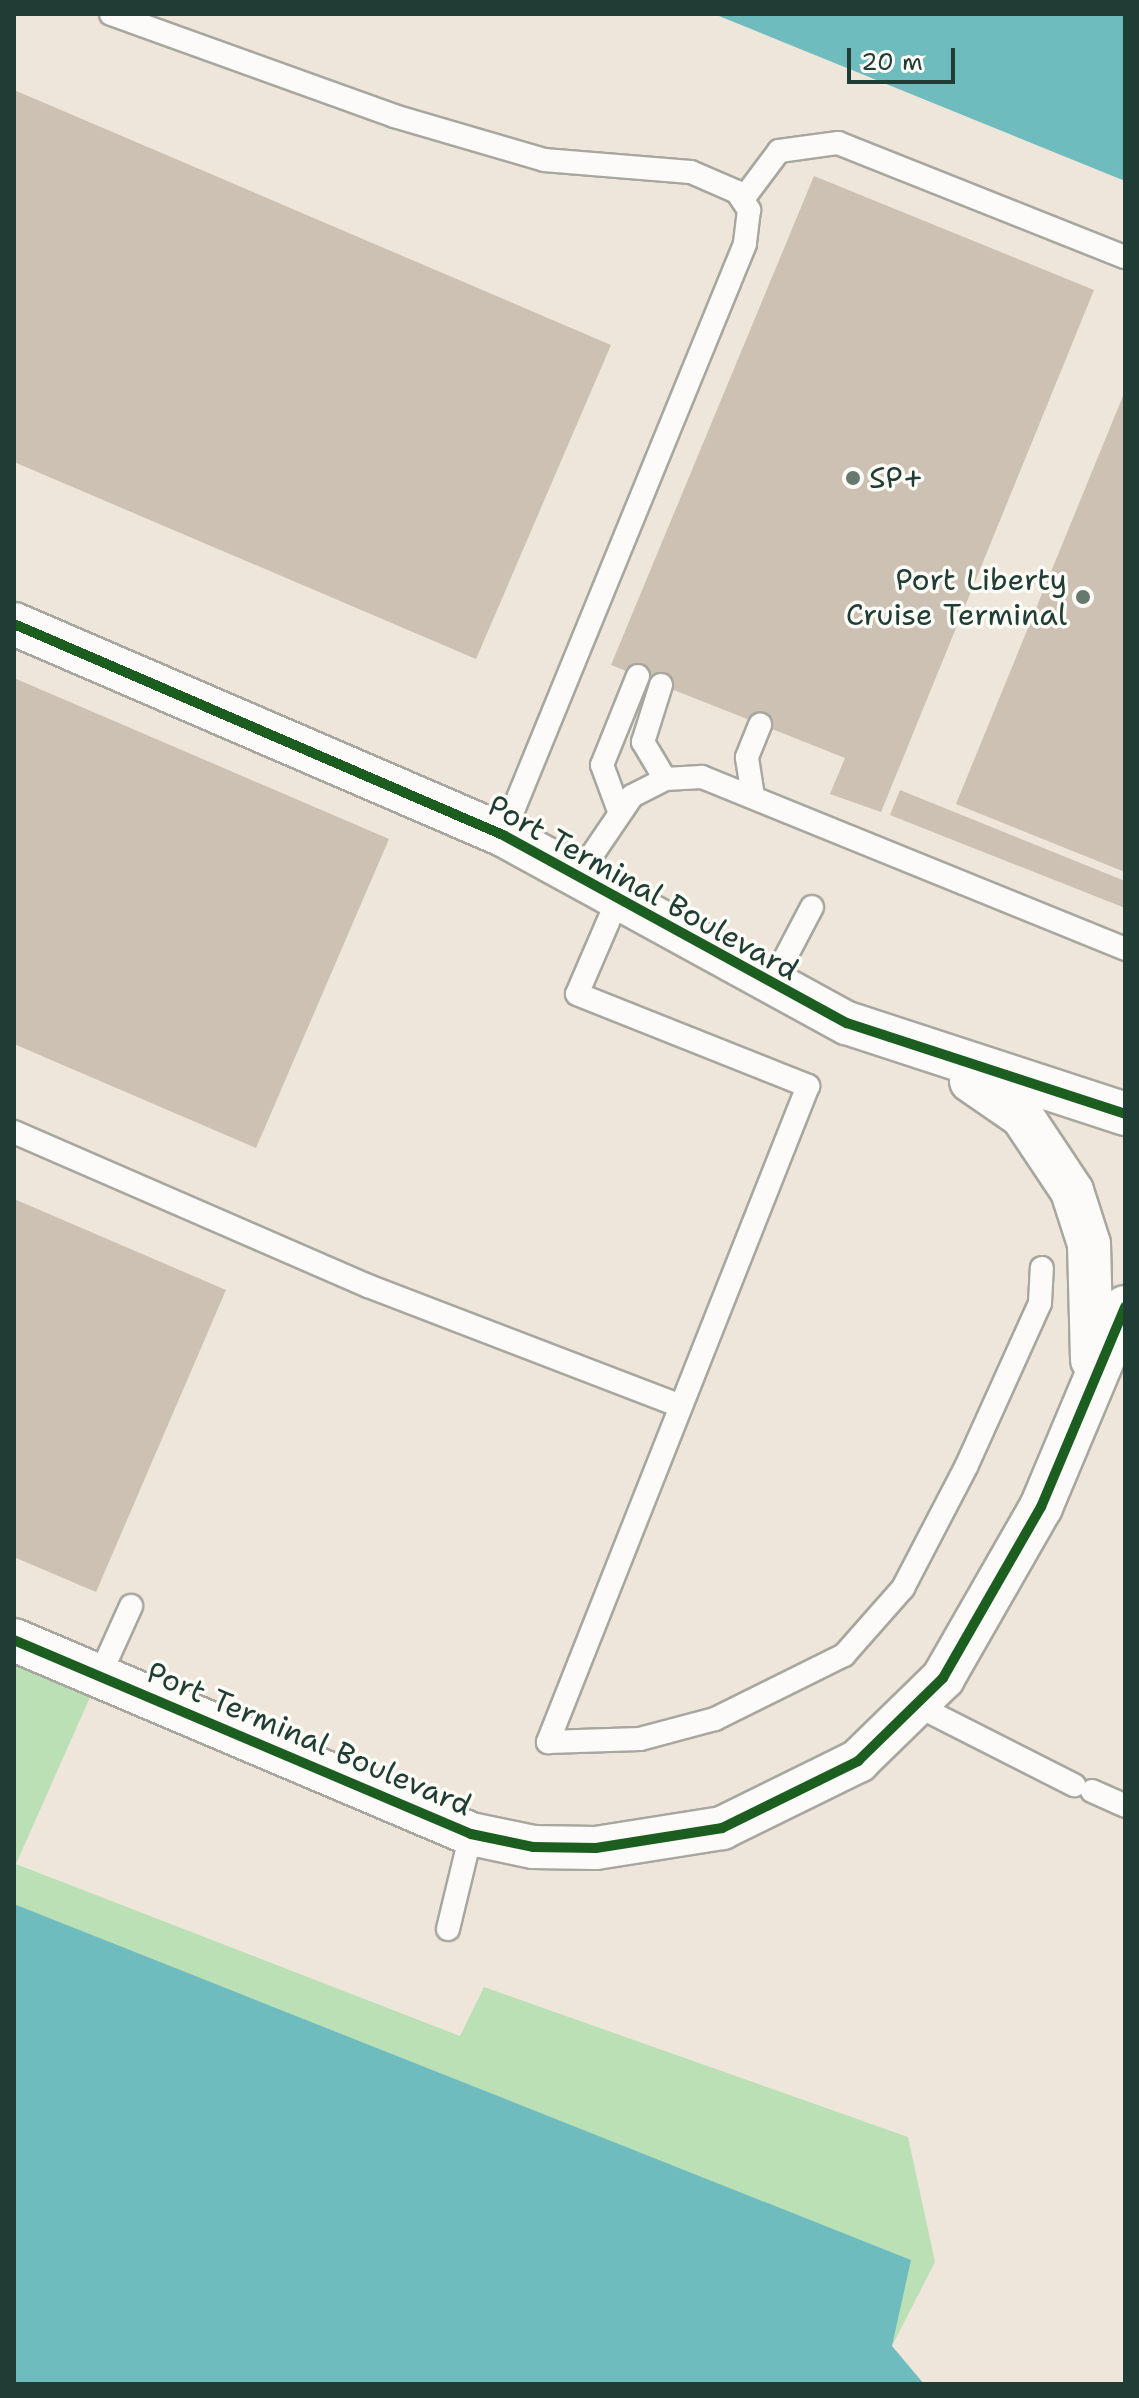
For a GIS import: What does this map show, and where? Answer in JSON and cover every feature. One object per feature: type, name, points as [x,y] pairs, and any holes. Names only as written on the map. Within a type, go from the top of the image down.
[{"type":"street","name":"Port Terminal Boulevard","points":[[14,624],[503,835],[771,985],[921,1052],[1125,1114]]},
{"type":"street","name":"Port Terminal Boulevard","points":[[921,1052],[1022,1116],[1072,1191],[1089,1244],[1092,1382]]},
{"type":"street","name":"Port Terminal Boulevard","points":[[14,1640],[471,1834],[533,1847],[596,1848],[722,1828],[829,1779],[884,1742],[920,1707],[963,1649],[1034,1520],[1125,1307]]},
{"type":"lane","points":[[111,14],[394,116],[544,160],[691,172],[743,199]]},
{"type":"lane","points":[[503,835],[750,231],[743,199],[779,151],[838,143],[1125,257]]},
{"type":"lane","points":[[619,811],[602,765],[638,676]]},
{"type":"lane","points":[[661,685],[643,742],[665,779]]},
{"type":"lane","points":[[753,796],[747,757],[760,725]]},
{"type":"lane","points":[[577,877],[619,811],[665,779],[702,777],[1125,949]]},
{"type":"lane","points":[[618,899],[577,994],[808,1086],[548,1742],[640,1739],[715,1719],[844,1655],[903,1588],[959,1480],[1040,1303],[1042,1268]]},
{"type":"lane","points":[[771,985],[812,907]]},
{"type":"lane","points":[[14,1132],[368,1286],[680,1406]]},
{"type":"lane","points":[[99,1677],[131,1606]]},
{"type":"lane","points":[[920,1707],[1125,1806]]},
{"type":"lane","points":[[448,1929],[471,1834]]},
{"type":"green space","points":[[14,1640],[99,1677],[16,1864],[460,2036],[484,1987],[908,2137],[935,2262],[892,2346],[910,2260],[14,1904]]},
{"type":"water","points":[[714,14],[1125,14],[1125,181]]},
{"type":"water","points":[[14,1904],[911,2260],[892,2346],[924,2384],[14,2384]]},
{"type":"building","points":[[14,90],[611,345],[476,659],[14,462]]},
{"type":"building","name":"SP+","points":[[814,176],[1094,290],[881,812],[830,794],[845,758],[611,665]]},
{"type":"building","name":"Port Liberty Cruise Terminal","points":[[1125,391],[1125,872],[956,804]]},
{"type":"building","points":[[14,678],[389,839],[256,1148],[14,1044]]},
{"type":"building","points":[[900,790],[1125,881],[1125,908],[890,815]]},
{"type":"building","points":[[14,1199],[226,1290],[96,1592],[14,1557]]},
{"type":"cycle path","points":[[14,624],[503,835],[847,1023],[1125,1114]]},
{"type":"cycle path","points":[[14,1640],[471,1834],[533,1847],[596,1848],[722,1828],[858,1761],[943,1678],[1041,1507],[1125,1307]]},
{"type":"place","name":"SP+","points":[[853,478]]},
{"type":"place","name":"Port Liberty Cruise Terminal","points":[[1083,597]]}]
